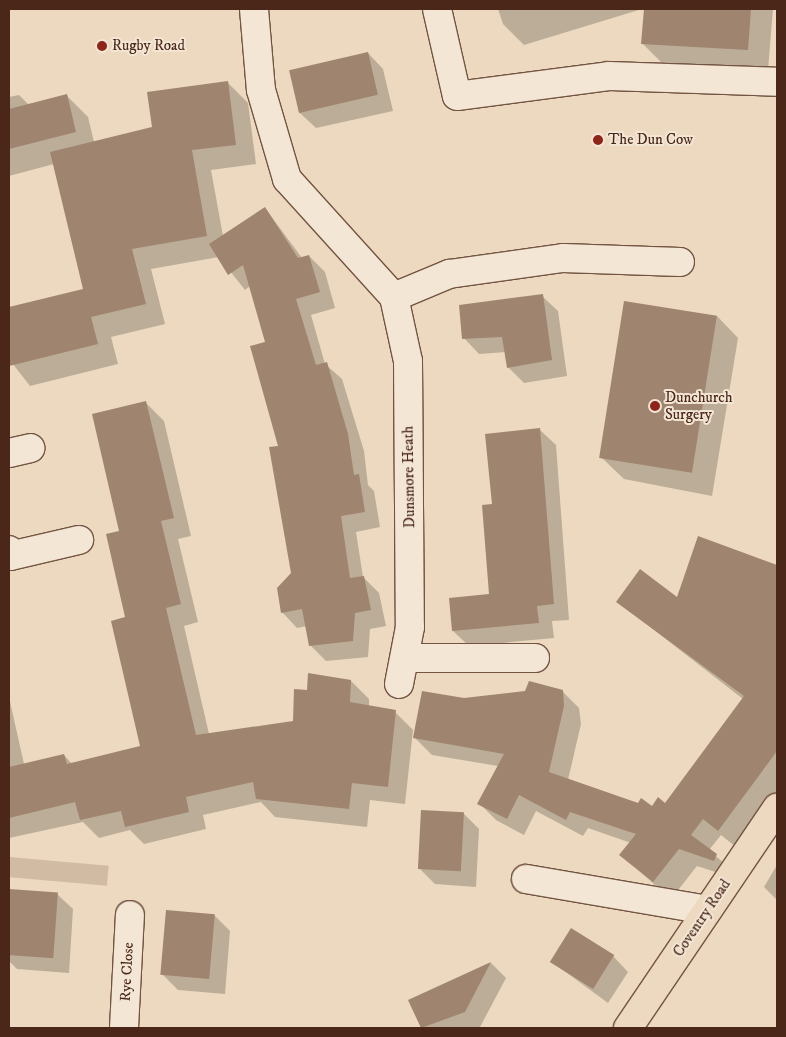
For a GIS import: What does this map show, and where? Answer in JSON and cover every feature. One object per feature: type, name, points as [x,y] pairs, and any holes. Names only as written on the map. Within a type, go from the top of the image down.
[{"type":"main road","name":"Coventry Road","points":[[628,1028],[777,808]]},
{"type":"street","name":"Dunsmore Heath","points":[[254,9],[261,90],[287,178],[394,297],[408,361],[410,626],[403,671],[535,658]]},
{"type":"street","points":[[437,9],[457,96],[609,76],[777,82]]},
{"type":"street","points":[[394,297],[449,274],[564,258],[680,262]]},
{"type":"street","points":[[9,550],[10,556],[79,540]]},
{"type":"street","points":[[526,879],[707,910]]},
{"type":"street","name":"Rye Close","points":[[124,1028],[130,915]]},
{"type":"shaded area","points":[[9,857],[109,866],[107,886],[9,877]]},
{"type":"building","points":[[644,9],[751,9],[748,50],[641,44]]},
{"type":"building","points":[[368,52],[378,95],[299,113],[289,70]]},
{"type":"building","points":[[228,81],[236,145],[192,150],[207,236],[132,249],[146,304],[91,317],[98,344],[9,366],[9,307],[83,289],[50,152],[152,127],[147,92]]},
{"type":"building","points":[[67,94],[76,132],[9,149],[9,109]]},
{"type":"building","points":[[265,207],[298,258],[309,255],[320,292],[296,299],[316,365],[327,362],[348,434],[354,475],[359,474],[365,512],[341,516],[350,578],[364,576],[371,610],[355,613],[353,641],[309,646],[302,609],[281,613],[277,588],[291,573],[269,447],[278,446],[250,346],[265,342],[243,265],[228,275],[209,244]]},
{"type":"building","points":[[543,294],[552,360],[507,368],[502,337],[462,339],[459,305]]},
{"type":"building","name":"Dunchurch Surgery","points":[[624,301],[717,316],[692,473],[599,458]]},
{"type":"building","points":[[146,401],[174,518],[161,521],[181,604],[166,608],[196,735],[293,721],[294,689],[307,690],[308,673],[351,680],[350,702],[396,710],[388,787],[352,783],[349,809],[256,799],[253,782],[186,797],[189,812],[125,827],[121,811],[80,820],[75,802],[9,818],[9,767],[64,754],[67,764],[140,746],[111,621],[125,617],[106,534],[119,531],[92,414]]},
{"type":"building","points":[[540,428],[554,604],[537,606],[539,623],[452,631],[449,598],[489,594],[482,505],[492,504],[485,434]]},
{"type":"building","points":[[698,536],[777,565],[777,751],[718,831],[703,819],[691,835],[717,854],[714,861],[679,849],[653,882],[619,855],[636,834],[570,812],[566,820],[519,795],[507,819],[477,804],[504,754],[413,738],[422,691],[464,698],[525,691],[529,681],[563,690],[564,706],[549,772],[638,803],[641,798],[652,806],[658,797],[665,803],[744,696],[616,602],[640,569],[677,597]]},
{"type":"building","points":[[421,810],[464,812],[461,871],[418,869]]},
{"type":"building","points":[[9,889],[58,892],[53,958],[9,955]]},
{"type":"building","points":[[166,910],[215,914],[209,979],[160,975]]},
{"type":"building","points":[[571,928],[614,955],[593,989],[550,962]]},
{"type":"building","points":[[491,962],[465,1012],[421,1028],[408,1000]]},
{"type":"place","name":"Rugby Road","points":[[102,46]]},
{"type":"place","name":"The Dun Cow","points":[[598,140]]},
{"type":"place","name":"Dunchurch Surgery","points":[[655,406]]}]
